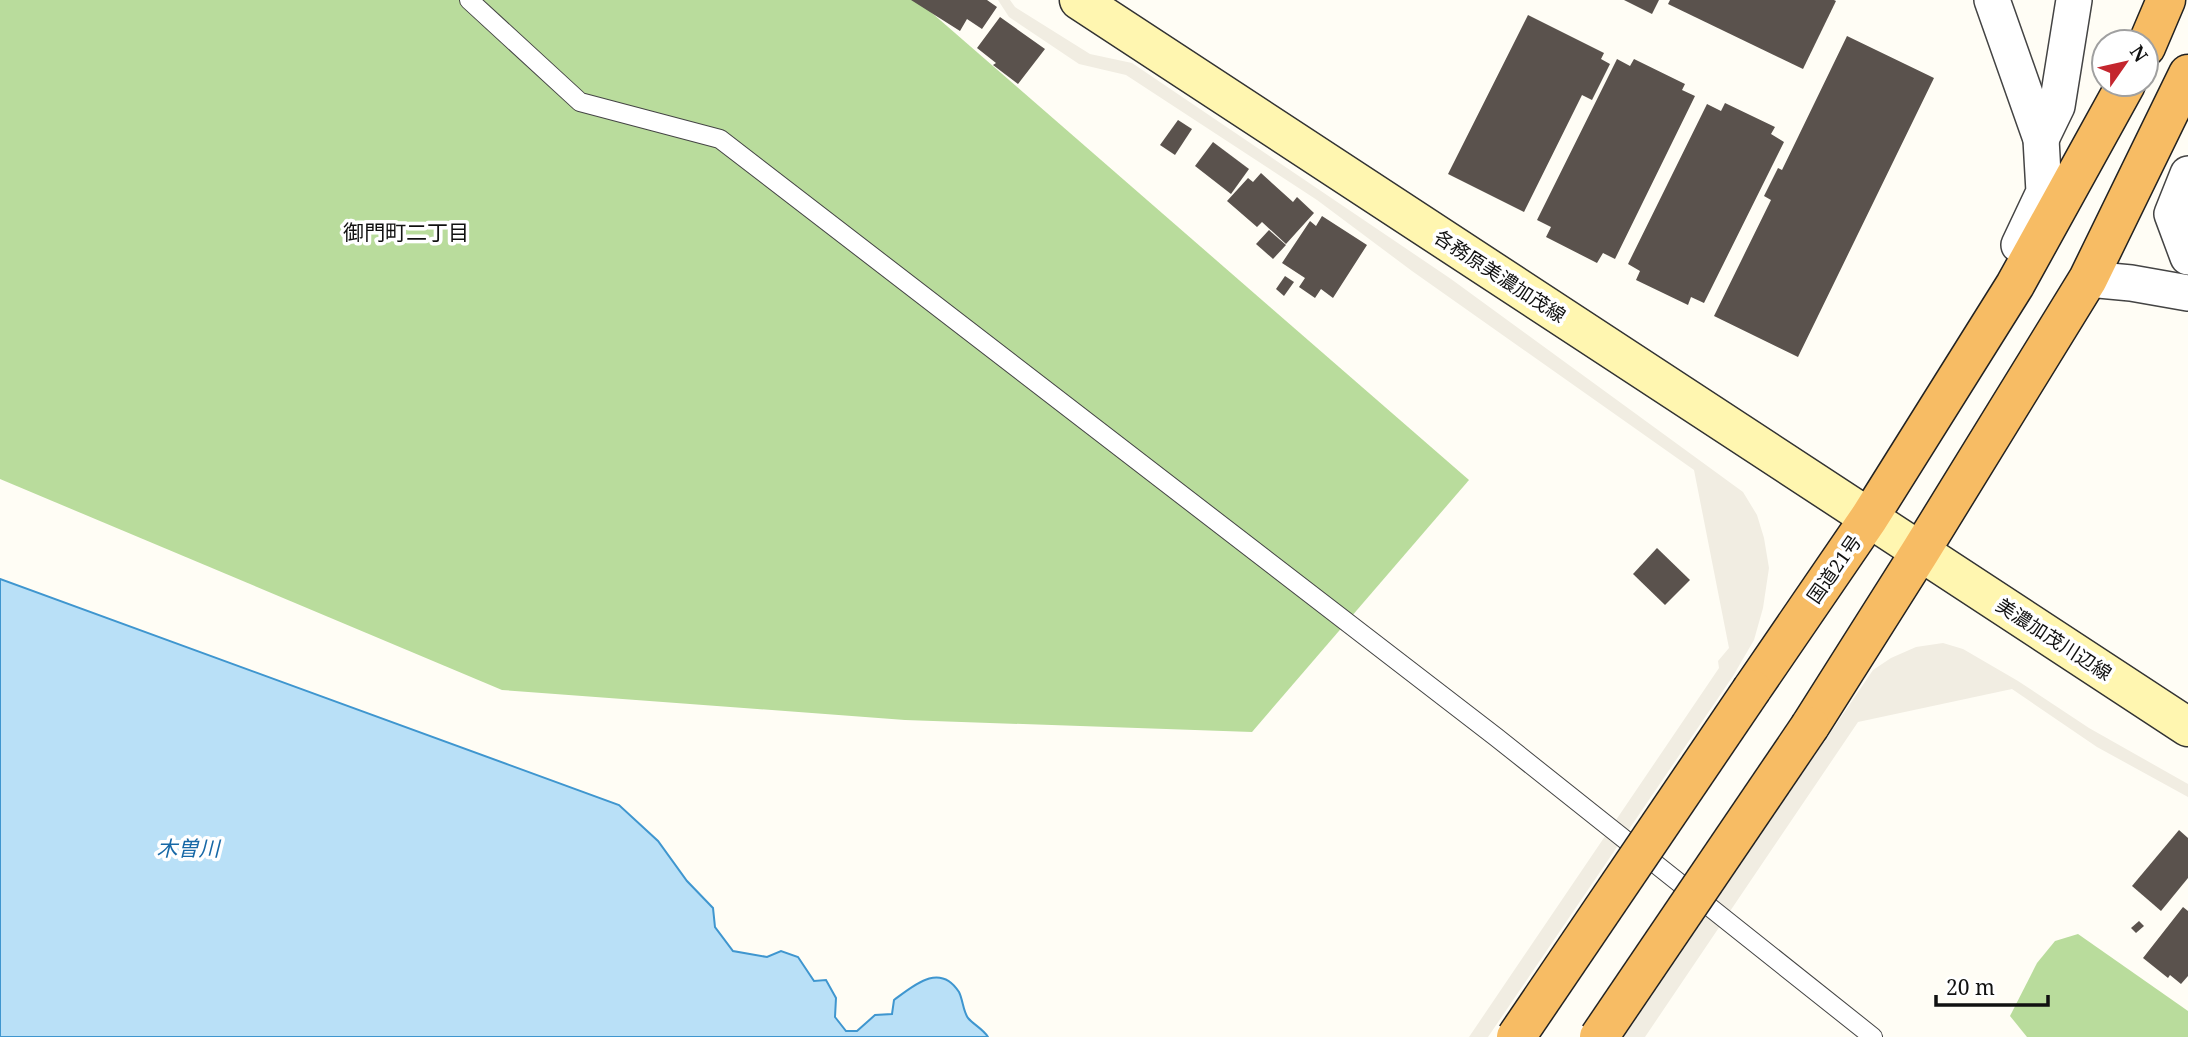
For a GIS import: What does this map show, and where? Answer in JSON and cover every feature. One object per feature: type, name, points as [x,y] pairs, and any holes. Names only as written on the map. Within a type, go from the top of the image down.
[{"type":"highway","points":[[2154,28],[2166,0]]},
{"type":"highway","points":[[1599,1037],[1810,726],[2088,279],[2188,74]]},
{"type":"highway","name":"国道21号","points":[[1516,1037],[1869,518],[2015,285],[2118,98]]},
{"type":"main road","name":"各務原美濃加茂線","points":[[1079,0],[1920,552]]},
{"type":"main road","name":"美濃加茂川辺線","points":[[1920,552],[2188,727]]},
{"type":"street","points":[[1992,0],[2041,139],[2044,191],[2019,246],[2015,285]]},
{"type":"street","points":[[2041,139],[2057,106],[2074,0]]},
{"type":"street","points":[[2188,174],[2172,214],[2188,257]]},
{"type":"street","points":[[2088,279],[2188,293]]},
{"type":"lane","points":[[469,0],[580,102],[720,139],[1496,737],[1873,1037]]},
{"type":"green space","points":[[0,0],[917,0],[1469,480],[1252,732],[905,720],[502,690],[0,479]]},
{"type":"green space","points":[[2078,934],[2188,1011],[2188,1037],[2027,1037],[2010,1016],[2037,963],[2055,941]]},
{"type":"shaded area","points":[[998,0],[1010,0],[1015,7],[1090,54],[1132,63],[1451,279],[1743,492],[1757,515],[1769,568],[1763,608],[1754,640],[1733,676],[1488,1037],[1469,1037],[1719,668],[1718,661],[1729,648],[1694,470],[1412,271],[1317,200],[1126,75],[1079,64],[1009,17]]},
{"type":"shaded area","points":[[1943,643],[1963,649],[2018,681],[2089,728],[2188,784],[2188,797],[2097,747],[2012,689],[1858,722],[1645,1037],[1624,1037],[1873,670],[1916,647]]},
{"type":"water","name":"木曽川","points":[[0,579],[619,805],[658,841],[687,881],[713,908],[715,927],[733,951],[767,957],[781,951],[798,957],[814,981],[826,980],[836,998],[835,1017],[846,1031],[857,1031],[875,1015],[892,1014],[894,1000],[918,983],[935,977],[952,983],[959,992],[968,1018],[988,1037],[0,1037]]},
{"type":"building","points":[[911,0],[987,0],[997,7],[982,29],[967,19],[960,31]]},
{"type":"building","points":[[1624,0],[1659,0],[1652,14]]},
{"type":"building","points":[[1670,0],[1836,1],[1803,69],[1668,4]]},
{"type":"building","points":[[1528,15],[1604,53],[1601,59],[1610,64],[1592,100],[1582,95],[1524,212],[1448,174]]},
{"type":"building","points":[[1000,17],[1045,49],[1018,84],[993,65],[996,63],[977,48]]},
{"type":"building","points":[[1847,36],[1934,78],[1798,357],[1714,316],[1771,200],[1764,196],[1778,168],[1782,170]]},
{"type":"building","points":[[1617,59],[1630,66],[1634,59],[1685,84],[1682,90],[1695,96],[1615,259],[1603,253],[1597,263],[1546,237],[1551,227],[1537,220]]},
{"type":"building","points":[[1725,103],[1775,127],[1771,134],[1784,142],[1704,303],[1691,297],[1688,305],[1636,280],[1640,271],[1628,264],[1707,104],[1721,111]]},
{"type":"building","points":[[1178,120],[1192,129],[1175,155],[1160,145]]},
{"type":"building","points":[[1213,142],[1249,169],[1231,194],[1195,166]]},
{"type":"building","points":[[1261,173],[1293,202],[1297,197],[1314,213],[1286,244],[1262,222],[1257,227],[1227,201],[1248,178],[1253,182]]},
{"type":"building","points":[[1322,216],[1367,245],[1333,298],[1321,289],[1315,298],[1299,287],[1305,278],[1282,263],[1310,221],[1316,226]]},
{"type":"building","points":[[1269,230],[1286,245],[1273,259],[1256,244]]},
{"type":"building","points":[[1285,276],[1294,282],[1284,296],[1276,289]]},
{"type":"building","points":[[1657,548],[1690,580],[1665,605],[1633,574]]},
{"type":"building","points":[[2179,830],[2188,838],[2188,878],[2161,911],[2132,886]]},
{"type":"building","points":[[2183,907],[2188,911],[2188,976],[2181,984],[2170,975],[2168,978],[2143,958]]},
{"type":"building","points":[[2139,921],[2144,926],[2136,933],[2131,928]]},
{"type":"district","name":"御門町二丁目","points":[[406,232]]}]
